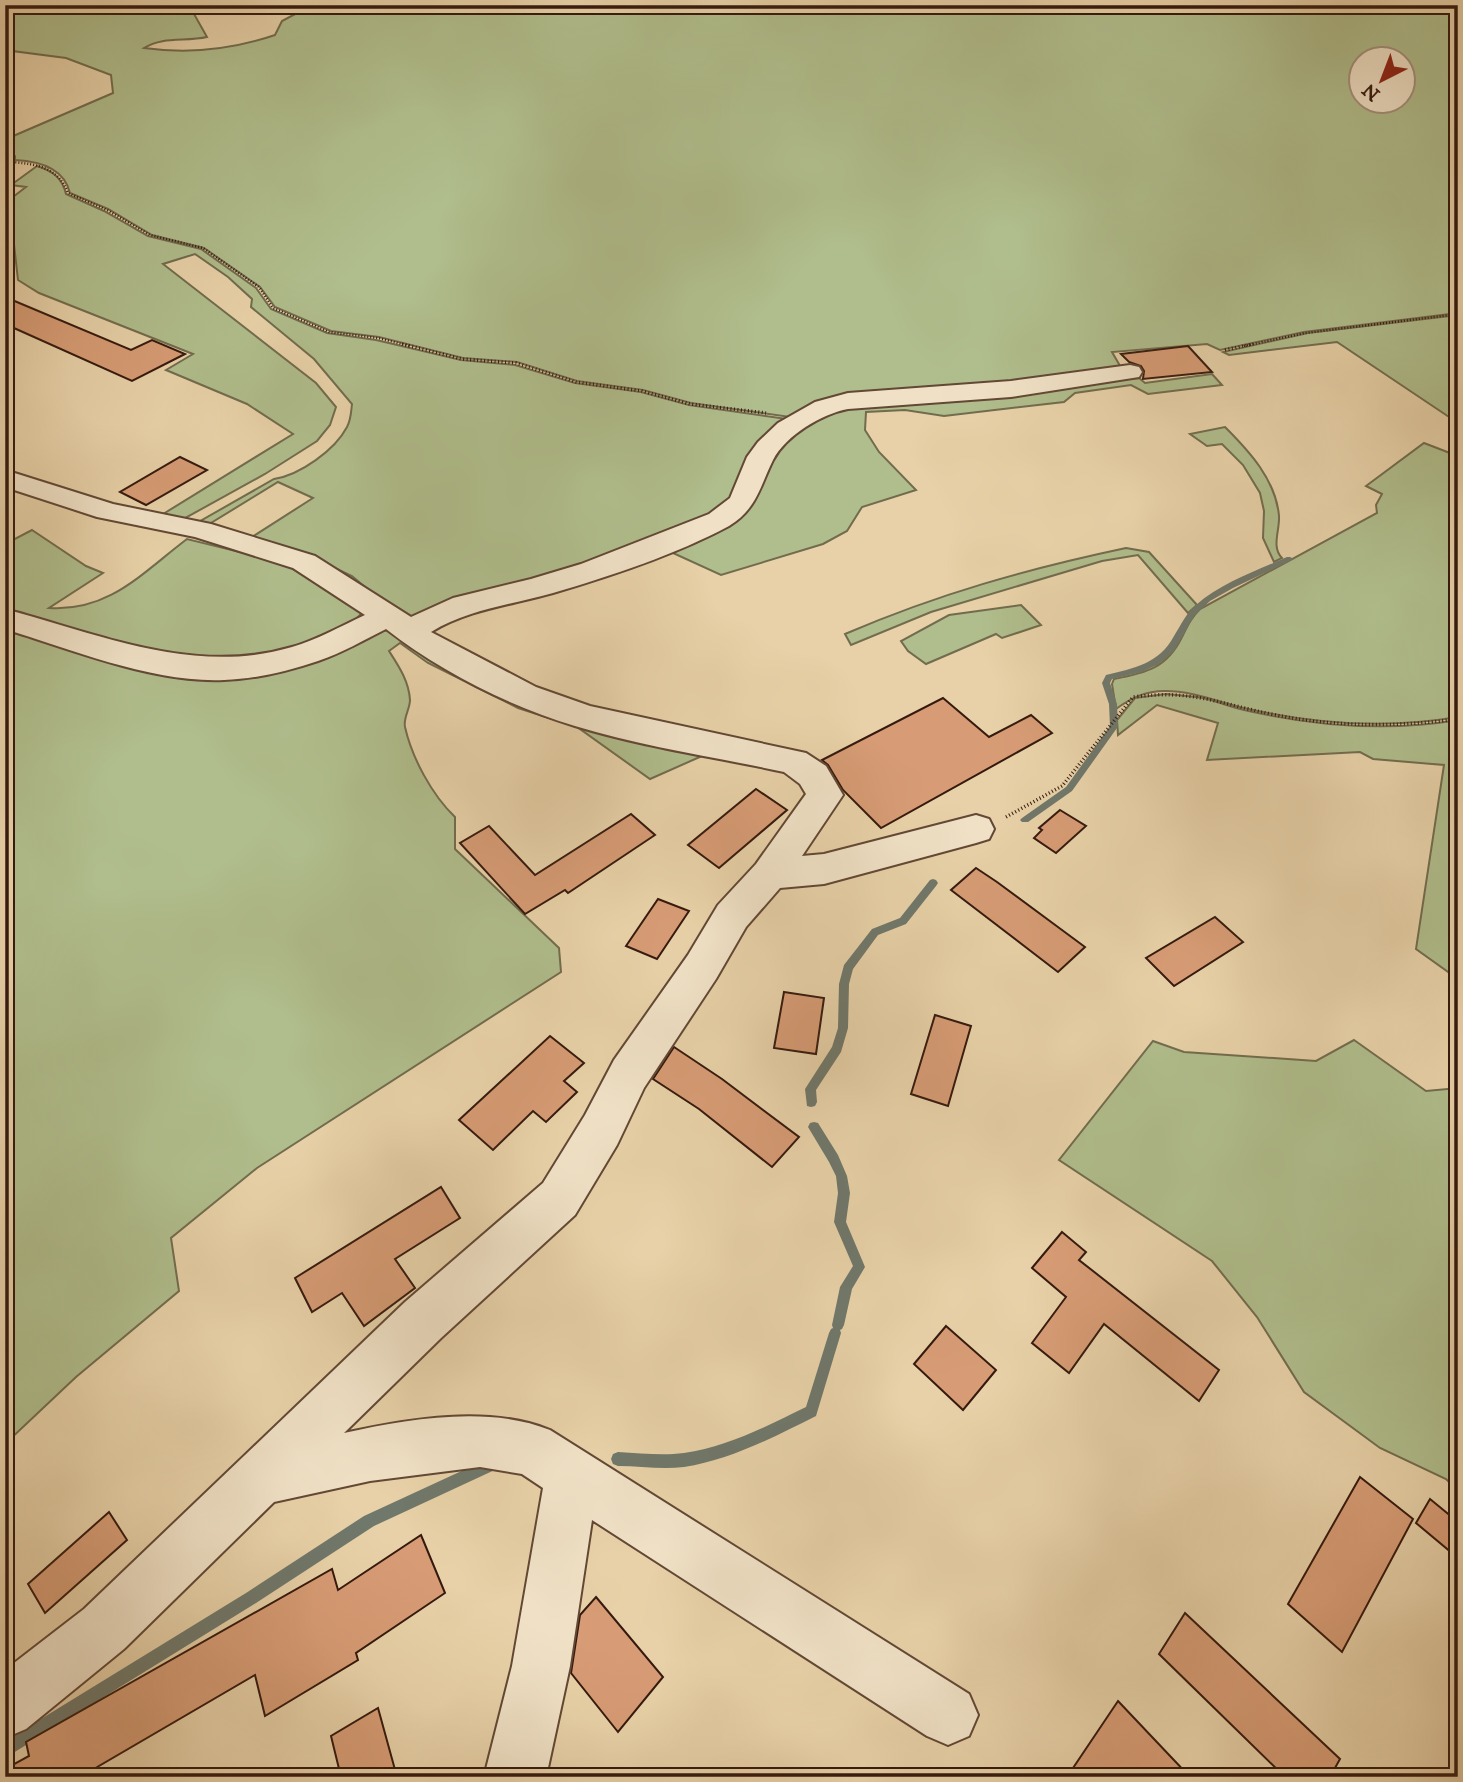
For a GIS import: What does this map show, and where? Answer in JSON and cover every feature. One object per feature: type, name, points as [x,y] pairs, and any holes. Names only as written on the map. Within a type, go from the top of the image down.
[{"type":"street","points":[[5,619],[110,649],[210,669],[252,666],[306,654],[458,605],[574,575],[655,546],[727,515],[741,504],[748,493],[760,459],[767,448],[823,406],[837,402],[1011,389],[1130,372]]},
{"type":"street","points":[[5,478],[107,511],[201,530],[303,562],[427,645],[524,695],[572,713],[794,762],[813,775],[825,795],[769,874],[732,916],[702,967],[629,1074],[601,1130],[559,1199],[423,1320],[104,1629],[5,1708]]},
{"type":"street","points":[[769,874],[824,869],[976,829]]},
{"type":"street","points":[[262,1478],[370,1454],[480,1441],[531,1449],[948,1716]]},
{"type":"street","points":[[515,1777],[541,1666],[572,1475]]},
{"type":"path","points":[[5,153],[14,158],[12,162],[41,165],[58,173],[66,184],[68,194],[107,210],[150,235],[203,248],[259,287],[274,308],[330,332],[378,338],[462,359],[516,363],[576,382],[642,391],[690,404],[773,413],[801,420]]},
{"type":"path","points":[[1225,350],[1306,333],[1458,314]]},
{"type":"path","points":[[976,829],[1013,814],[1062,786],[1133,697],[1165,693],[1205,697],[1243,709],[1343,724],[1399,727],[1458,719]]},
{"type":"green space","points":[[5,5],[192,5],[207,37],[166,41],[144,48],[194,50],[227,47],[275,35],[282,21],[312,5],[1458,5],[1458,313],[1304,332],[1220,350],[1207,344],[1112,352],[1123,371],[945,392],[797,418],[691,403],[643,390],[577,381],[517,362],[463,358],[379,337],[331,331],[275,307],[260,287],[204,248],[152,235],[108,209],[70,193],[62,177],[49,168],[15,160],[15,156],[5,151],[5,141],[11,137],[113,93],[111,75],[66,58],[5,50]]},
{"type":"green space","points":[[37,166],[56,176],[66,194],[104,211],[148,236],[201,249],[256,288],[271,309],[327,333],[376,340],[461,360],[515,365],[575,383],[641,392],[689,405],[794,420],[722,516],[409,624],[352,576],[297,550],[252,537],[313,498],[278,482],[206,526],[195,524],[274,479],[284,477],[316,460],[334,444],[347,427],[352,404],[314,359],[251,307],[252,299],[228,277],[195,254],[163,264],[316,383],[336,407],[330,425],[317,441],[265,474],[178,522],[155,519],[293,434],[247,404],[166,370],[193,354],[39,293],[18,280],[9,200],[26,187],[11,185]]},
{"type":"green space","points":[[1458,315],[1458,423],[1337,342],[1229,355],[1223,352],[1308,333]]},
{"type":"green space","points":[[1212,374],[1222,385],[1148,394],[1131,385],[1075,393],[1064,402],[944,416],[905,410],[866,412],[865,430],[879,452],[916,490],[862,507],[847,531],[823,544],[721,575],[662,548],[714,526],[767,456],[830,408],[1139,378],[1145,383]]},
{"type":"green space","points":[[1225,427],[1252,456],[1273,490],[1279,516],[1277,549],[1282,558],[1274,562],[1263,538],[1264,511],[1260,493],[1243,465],[1222,444],[1207,446],[1190,434]]},
{"type":"green space","points":[[1424,443],[1450,453],[1458,447],[1458,717],[1378,724],[1324,721],[1244,708],[1175,691],[1151,692],[1116,709],[1112,684],[1114,679],[1146,671],[1170,656],[1200,609],[1377,513],[1376,505],[1382,494],[1366,486]]},
{"type":"green space","points":[[32,530],[86,566],[103,573],[49,608],[70,608],[107,597],[124,588],[187,539],[297,566],[363,612],[355,620],[276,657],[177,659],[5,612],[5,544]]},
{"type":"green space","points":[[1126,548],[1149,552],[1197,605],[1188,613],[1138,555],[1102,561],[931,612],[851,645],[845,634],[983,584]]},
{"type":"green space","points":[[1021,605],[1041,625],[1002,638],[996,634],[926,664],[908,651],[901,641],[949,615]]},
{"type":"green space","points":[[393,626],[426,649],[703,751],[702,756],[650,779],[577,727],[518,708],[428,663],[400,643],[389,651],[408,686],[410,703],[405,724],[408,739],[431,787],[455,817],[455,849],[559,948],[561,972],[257,1168],[171,1238],[179,1291],[76,1377],[5,1444],[5,631],[185,675]]},
{"type":"green space","points":[[1166,694],[1203,698],[1270,716],[1351,726],[1404,726],[1458,720],[1458,979],[1416,949],[1444,765],[1373,759],[1360,752],[1207,760],[1218,723],[1157,705],[1118,735],[1117,720],[1135,698]]},
{"type":"green space","points":[[1354,1040],[1426,1091],[1458,1088],[1458,1491],[1446,1479],[1380,1448],[1304,1392],[1257,1317],[1212,1261],[1059,1160],[1153,1041],[1184,1052],[1316,1061]]},
{"type":"building","points":[[5,297],[131,350],[152,340],[185,354],[132,381],[5,324]]},
{"type":"building","points":[[1188,346],[1212,372],[1143,379],[1144,371],[1141,366],[1129,362],[1121,354]]},
{"type":"building","points":[[180,457],[207,470],[146,505],[120,492]]},
{"type":"building","points":[[943,698],[989,737],[1031,715],[1052,733],[881,828],[843,790],[822,760]]},
{"type":"building","points":[[756,789],[787,810],[719,868],[688,845]]},
{"type":"building","points":[[1060,810],[1086,826],[1056,853],[1034,838],[1042,830],[1039,828]]},
{"type":"building","points":[[631,814],[655,835],[568,893],[565,890],[525,914],[460,843],[489,826],[535,875]]},
{"type":"building","points":[[976,868],[1085,947],[1058,972],[951,890]]},
{"type":"building","points":[[658,899],[689,911],[657,959],[626,946]]},
{"type":"building","points":[[1215,917],[1243,942],[1174,986],[1146,958]]},
{"type":"building","points":[[784,992],[824,998],[816,1054],[774,1048]]},
{"type":"building","points":[[935,1015],[971,1026],[948,1106],[911,1094]]},
{"type":"building","points":[[550,1036],[584,1063],[564,1081],[577,1092],[546,1122],[533,1111],[493,1150],[459,1120]]},
{"type":"building","points":[[674,1047],[799,1137],[772,1167],[699,1109],[653,1079]]},
{"type":"building","points":[[441,1187],[460,1218],[395,1259],[415,1288],[364,1326],[342,1293],[312,1312],[295,1278]]},
{"type":"building","points":[[1062,1232],[1086,1252],[1079,1260],[1219,1370],[1199,1401],[1104,1324],[1069,1373],[1032,1343],[1066,1297],[1032,1268]]},
{"type":"building","points":[[946,1326],[996,1370],[963,1410],[914,1364]]},
{"type":"building","points":[[1360,1477],[1413,1519],[1342,1652],[1288,1604]]},
{"type":"building","points":[[1430,1499],[1458,1522],[1458,1558],[1416,1523]]},
{"type":"building","points":[[109,1512],[127,1540],[45,1613],[28,1584]]},
{"type":"building","points":[[421,1535],[445,1593],[356,1653],[358,1660],[265,1716],[255,1675],[80,1777],[5,1777],[5,1769],[29,1756],[26,1742],[332,1569],[338,1590]]},
{"type":"building","points":[[596,1597],[663,1677],[618,1732],[571,1673],[580,1615]]},
{"type":"building","points":[[1185,1613],[1340,1759],[1330,1777],[1285,1777],[1159,1654]]},
{"type":"building","points":[[1118,1701],[1190,1777],[1067,1777]]},
{"type":"building","points":[[378,1708],[397,1777],[341,1777],[331,1736]]},
{"type":"waterway","points":[[1025,820],[1069,789],[1114,726],[1113,704],[1106,683],[1109,677],[1139,670],[1156,662],[1171,649],[1191,614],[1207,600],[1242,580],[1290,559]]},
{"type":"waterway","points":[[811,1102],[810,1089],[837,1049],[843,1028],[844,984],[848,968],[875,932],[903,921],[933,883]]},
{"type":"waterway","points":[[814,1127],[834,1158],[841,1176],[844,1193],[840,1222],[859,1267],[846,1287],[838,1325]]},
{"type":"waterway","points":[[618,1459],[668,1461],[701,1457],[749,1440],[811,1411],[835,1333]]},
{"type":"waterway","points":[[5,1750],[251,1598],[369,1521],[494,1463]]}]
